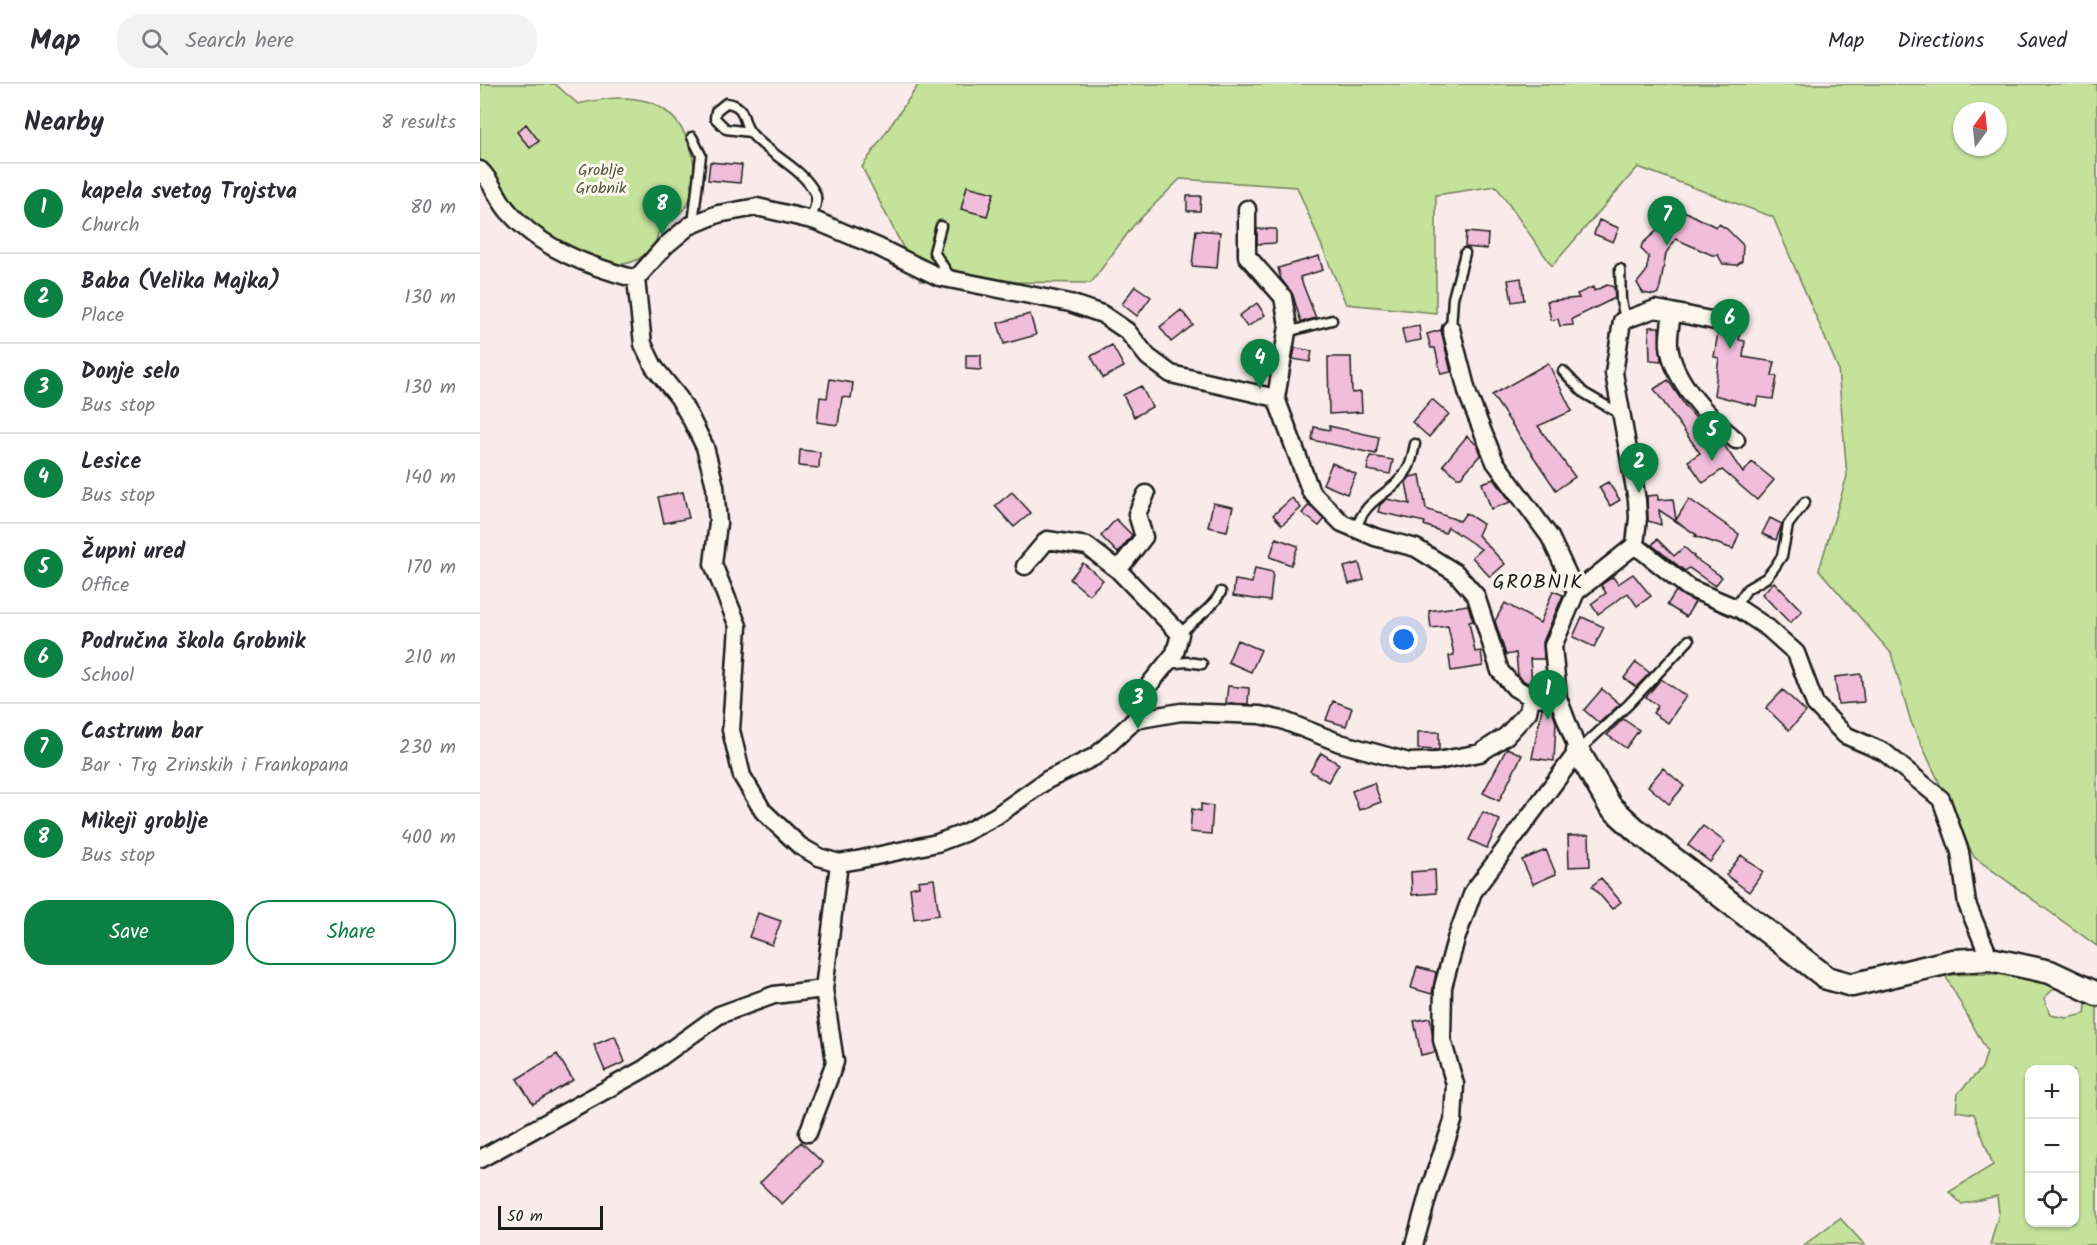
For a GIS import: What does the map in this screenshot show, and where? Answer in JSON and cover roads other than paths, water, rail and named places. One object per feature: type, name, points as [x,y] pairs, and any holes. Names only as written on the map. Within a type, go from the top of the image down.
[{"type":"main road","points":[[1578,751],[1610,806],[1635,829],[1827,978],[1852,985],[1953,961],[1990,959],[2050,972],[2097,994]]},
{"type":"street","points":[[480,170],[511,215],[534,236],[565,254],[602,269],[636,279]]},
{"type":"street","points":[[1025,566],[1047,540],[1087,546],[1118,570],[1180,634],[1176,653],[1149,685],[1135,720],[1096,756],[1047,780],[996,816],[964,833],[937,843],[839,863],[819,857],[800,846],[763,810],[742,776],[731,730],[738,626],[713,564],[718,523],[715,486],[705,447],[691,419],[679,398],[654,367],[643,344],[636,279],[665,246],[693,224],[718,214],[756,207],[810,220],[878,246],[939,277],[1070,303],[1102,314],[1127,331],[1148,357],[1171,374],[1276,398]]},
{"type":"street","points":[[1247,209],[1247,256],[1283,297],[1287,332],[1276,398],[1311,492],[1342,523],[1416,548],[1456,573],[1476,596],[1500,671],[1515,688],[1531,697],[1558,698]]},
{"type":"street","points":[[1414,1245],[1430,1188],[1453,1121],[1455,1084],[1442,1040],[1443,987],[1456,939],[1473,892],[1578,751],[1558,698],[1553,646],[1576,592],[1635,545],[1637,500],[1614,373],[1618,335],[1624,319],[1655,309],[1734,325]]},
{"type":"street","points":[[1672,312],[1669,345],[1674,365],[1691,393],[1715,423],[1736,440]]},
{"type":"street","points":[[1451,329],[1468,394],[1495,462],[1550,537],[1576,592]]},
{"type":"street","points":[[1118,570],[1144,537],[1137,514],[1146,494]]},
{"type":"street","points":[[1635,545],[1689,588],[1735,607],[1768,628],[1796,653],[1815,704],[1845,735],[1884,752],[1941,799],[1960,852],[1967,904],[1990,959]]},
{"type":"street","points":[[1135,720],[1181,712],[1260,715],[1282,720],[1340,743],[1409,762],[1437,761],[1480,753],[1506,736],[1528,712],[1531,697]]},
{"type":"street","points":[[808,1133],[836,1062],[824,988],[839,863]]},
{"type":"street","points":[[480,1159],[644,1069],[719,1016],[774,995],[824,988]]},
{"type":"lane","points":[[750,132],[782,158],[816,194],[810,220]]},
{"type":"lane","points":[[692,137],[701,155],[693,224]]},
{"type":"lane","points":[[941,226],[934,252],[952,280]]},
{"type":"lane","points":[[1451,329],[1453,298],[1465,253]]},
{"type":"lane","points":[[1620,269],[1624,319]]},
{"type":"lane","points":[[1287,332],[1332,320]]},
{"type":"lane","points":[[1563,371],[1584,393],[1622,415]]},
{"type":"lane","points":[[1356,529],[1360,514],[1367,505],[1401,478],[1408,468],[1415,444]]},
{"type":"lane","points":[[1735,607],[1747,590],[1766,578],[1782,556],[1788,525],[1805,502]]},
{"type":"lane","points":[[1180,634],[1192,620],[1214,605],[1221,592]]},
{"type":"lane","points":[[1578,751],[1628,705],[1689,640]]},
{"type":"lane","points":[[1167,664],[1186,662],[1202,664]]},
{"type":"place","name":"Mikeji groblje","points":[[662,235]]},
{"type":"place","name":"Castrum bar","points":[[1667,246]]},
{"type":"place","name":"Područna škola Grobnik","points":[[1730,349]]},
{"type":"place","name":"Lesice","points":[[1260,389]]},
{"type":"place","name":"Župni ured","points":[[1712,461]]},
{"type":"place","name":"Baba (Velika Majka)","points":[[1639,493]]},
{"type":"place","name":"kapela svetog Trojstva","points":[[1548,720]]},
{"type":"place","name":"Donje selo","points":[[1138,729]]},
{"type":"district","name":"GROBNIK","points":[[1538,583]]},
{"type":"park label","name":"Groblje Grobnik","points":[[601,179]]}]
